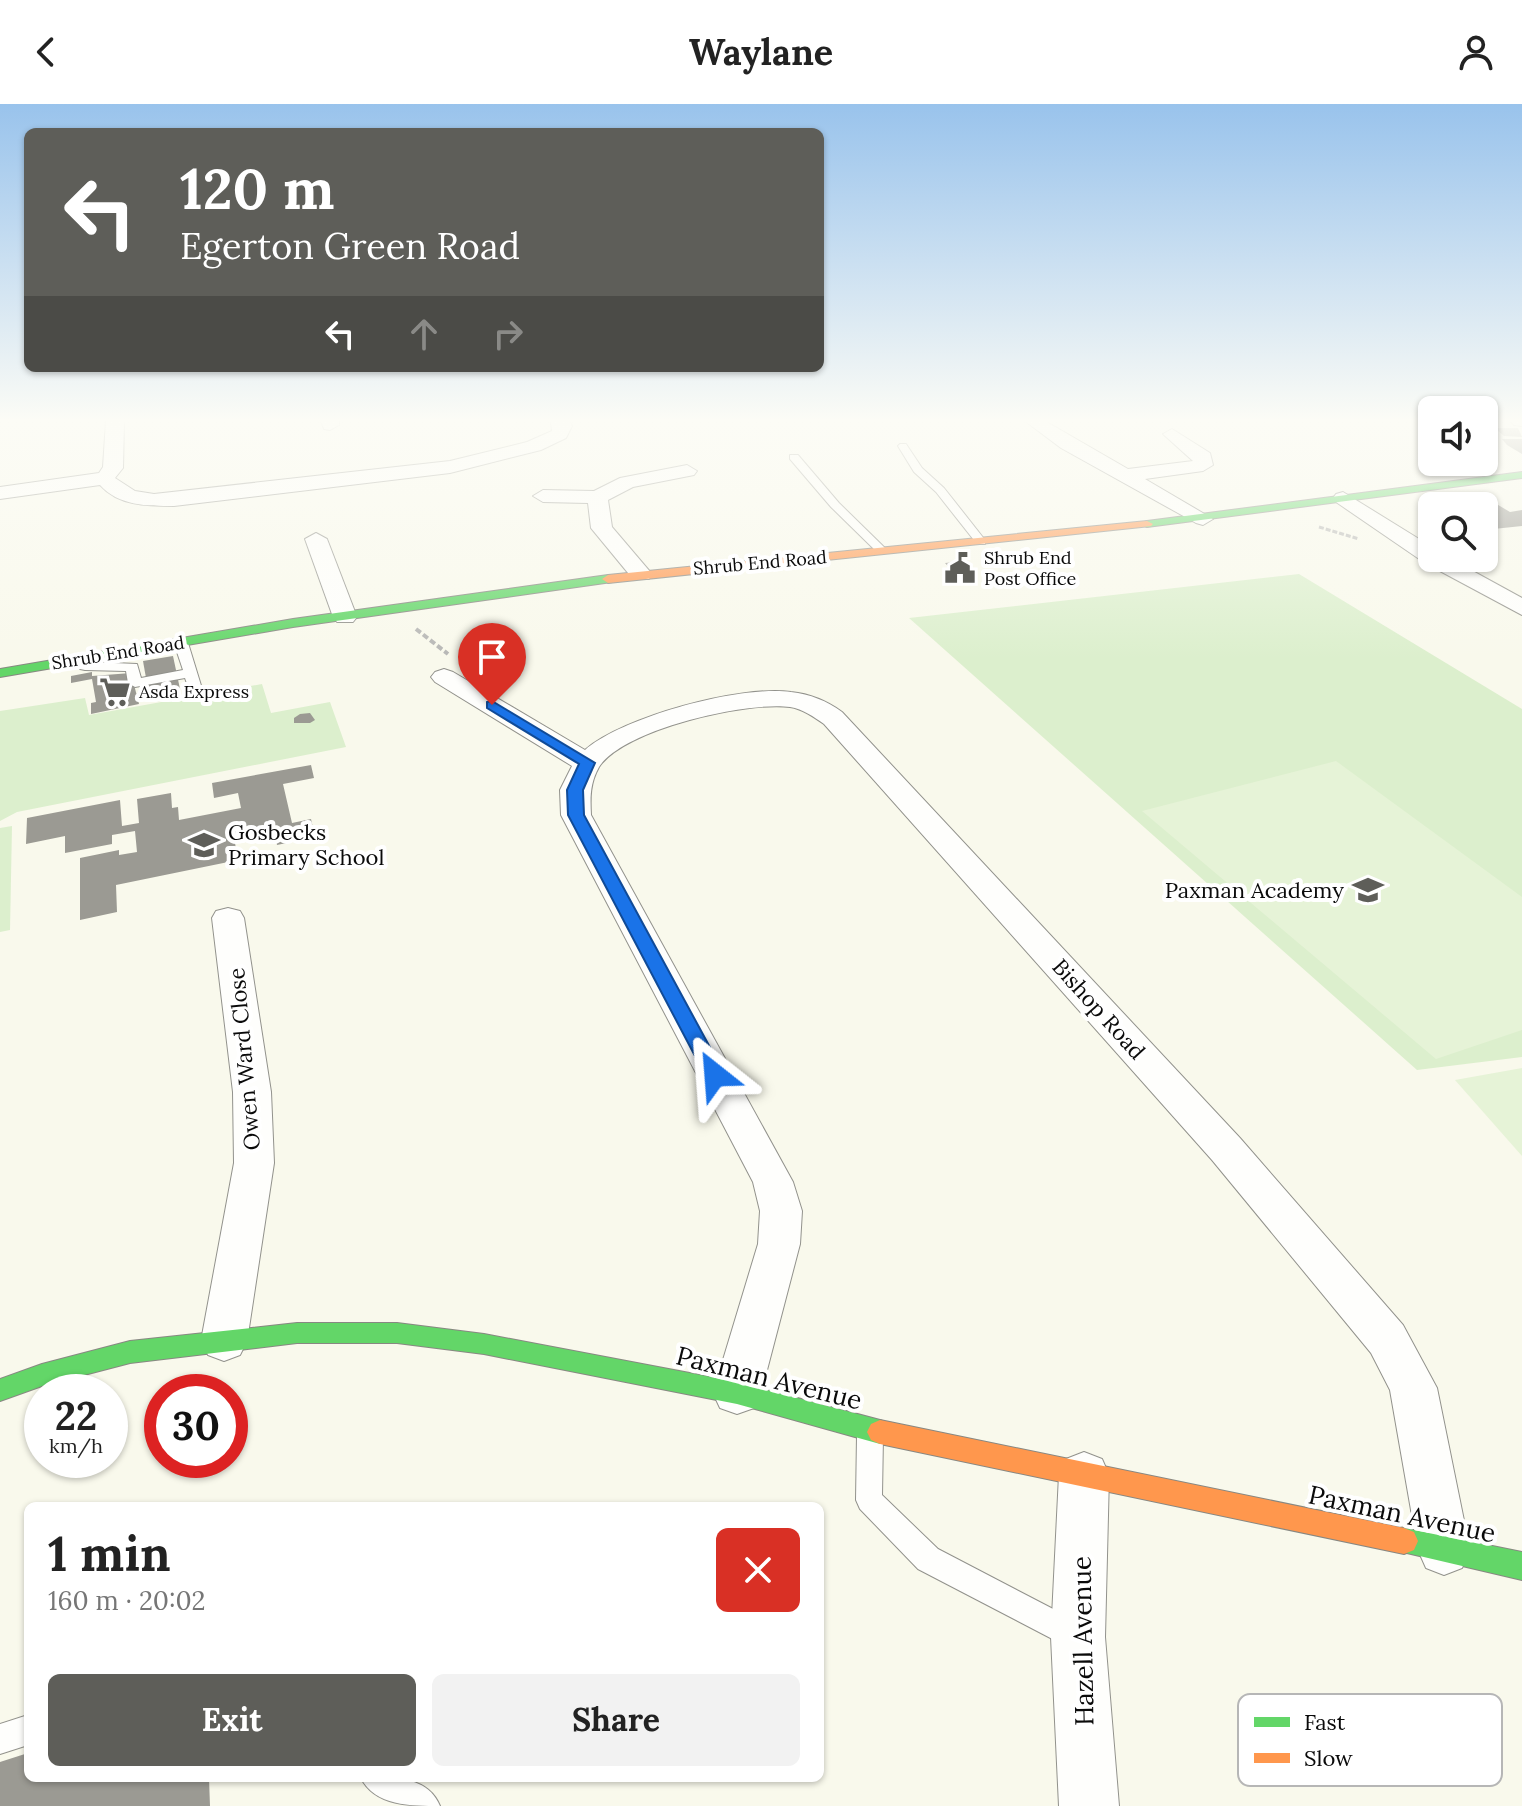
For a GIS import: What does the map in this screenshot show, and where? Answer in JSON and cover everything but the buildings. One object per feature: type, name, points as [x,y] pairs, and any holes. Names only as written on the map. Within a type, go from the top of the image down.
[{"type":"main road","name":"Shrub End Road","points":[[0,673],[402,608],[641,574],[1203,519],[1327,500]]},
{"type":"main road","name":"Paxman Avenue","points":[[0,1390],[42,1375],[130,1352],[297,1333],[397,1333],[484,1344],[737,1393],[871,1430],[1522,1566]]},
{"type":"street","points":[[598,500],[602,528],[641,574]]},
{"type":"street","points":[[1168,500],[1203,519]]},
{"type":"street","points":[[1347,500],[1418,548]]},
{"type":"street","points":[[316,539],[345,617]]},
{"type":"street","points":[[1458,572],[1522,608]]},
{"type":"street","points":[[444,677],[587,763],[575,790],[576,815],[773,1182],[781,1211],[779,1244],[737,1393]]},
{"type":"street","name":"Bishop Road","points":[[587,763],[601,749],[633,731],[767,700],[805,703],[833,718],[1226,1149],[1387,1339],[1413,1388],[1444,1550]]},
{"type":"street","name":"Owen Ward Close","points":[[224,1341],[254,1163],[252,1092],[228,918]]},
{"type":"street","name":"Hazell Avenue","points":[[1084,1475],[1078,1637],[1089,1806]]},
{"type":"lane","points":[[831,500],[882,551]]},
{"type":"lane","points":[[948,500],[981,542]]},
{"type":"lane","points":[[181,643],[196,692]]},
{"type":"lane","points":[[82,659],[85,666],[132,667],[135,683],[189,673]]},
{"type":"lane","points":[[871,1430],[869,1500],[928,1559],[1078,1637]]},
{"type":"lane","points":[[0,1739],[24,1731]]},
{"type":"lane","points":[[384,1782],[424,1806]]},
{"type":"path","points":[[1316,527],[1361,539]]},
{"type":"path","points":[[402,608],[420,635],[457,659],[444,677]]},
{"type":"green space","name":"Paxman Academy","points":[[1299,574],[1522,709],[1522,1057],[1417,1070],[909,618]]},
{"type":"green space","points":[[262,684],[271,713],[330,702],[346,747],[17,812],[0,821],[0,711],[85,698],[89,715]]},
{"type":"green space","points":[[1336,761],[1522,897],[1522,1030],[1436,1059],[1142,811]]},
{"type":"green space","points":[[12,826],[10,930],[0,932],[0,828]]},
{"type":"green space","points":[[1522,1068],[1522,1156],[1455,1080]]},
{"type":"traffic: fast","points":[[1147,524],[1327,500]]},
{"type":"traffic: fast","points":[[0,673],[293,623],[608,579]]},
{"type":"traffic: fast","points":[[0,1390],[42,1375],[130,1352],[297,1333],[397,1333],[484,1344],[737,1393],[880,1432]]},
{"type":"traffic: fast","points":[[1404,1541],[1522,1566]]},
{"type":"traffic: slow","points":[[608,579],[1147,524]]},
{"type":"traffic: slow","points":[[880,1432],[1404,1541]]},
{"type":"place","name":"Shrub End Post Office","points":[[960,568]]},
{"type":"place","name":"Asda Express","points":[[115,692]]},
{"type":"place","name":"Gosbecks Primary School","points":[[204,845]]},
{"type":"place","name":"Paxman Academy","points":[[1368,890]]},
{"type":"route","points":[[492,705],[587,763],[575,790],[576,815],[715,1075]]}]
